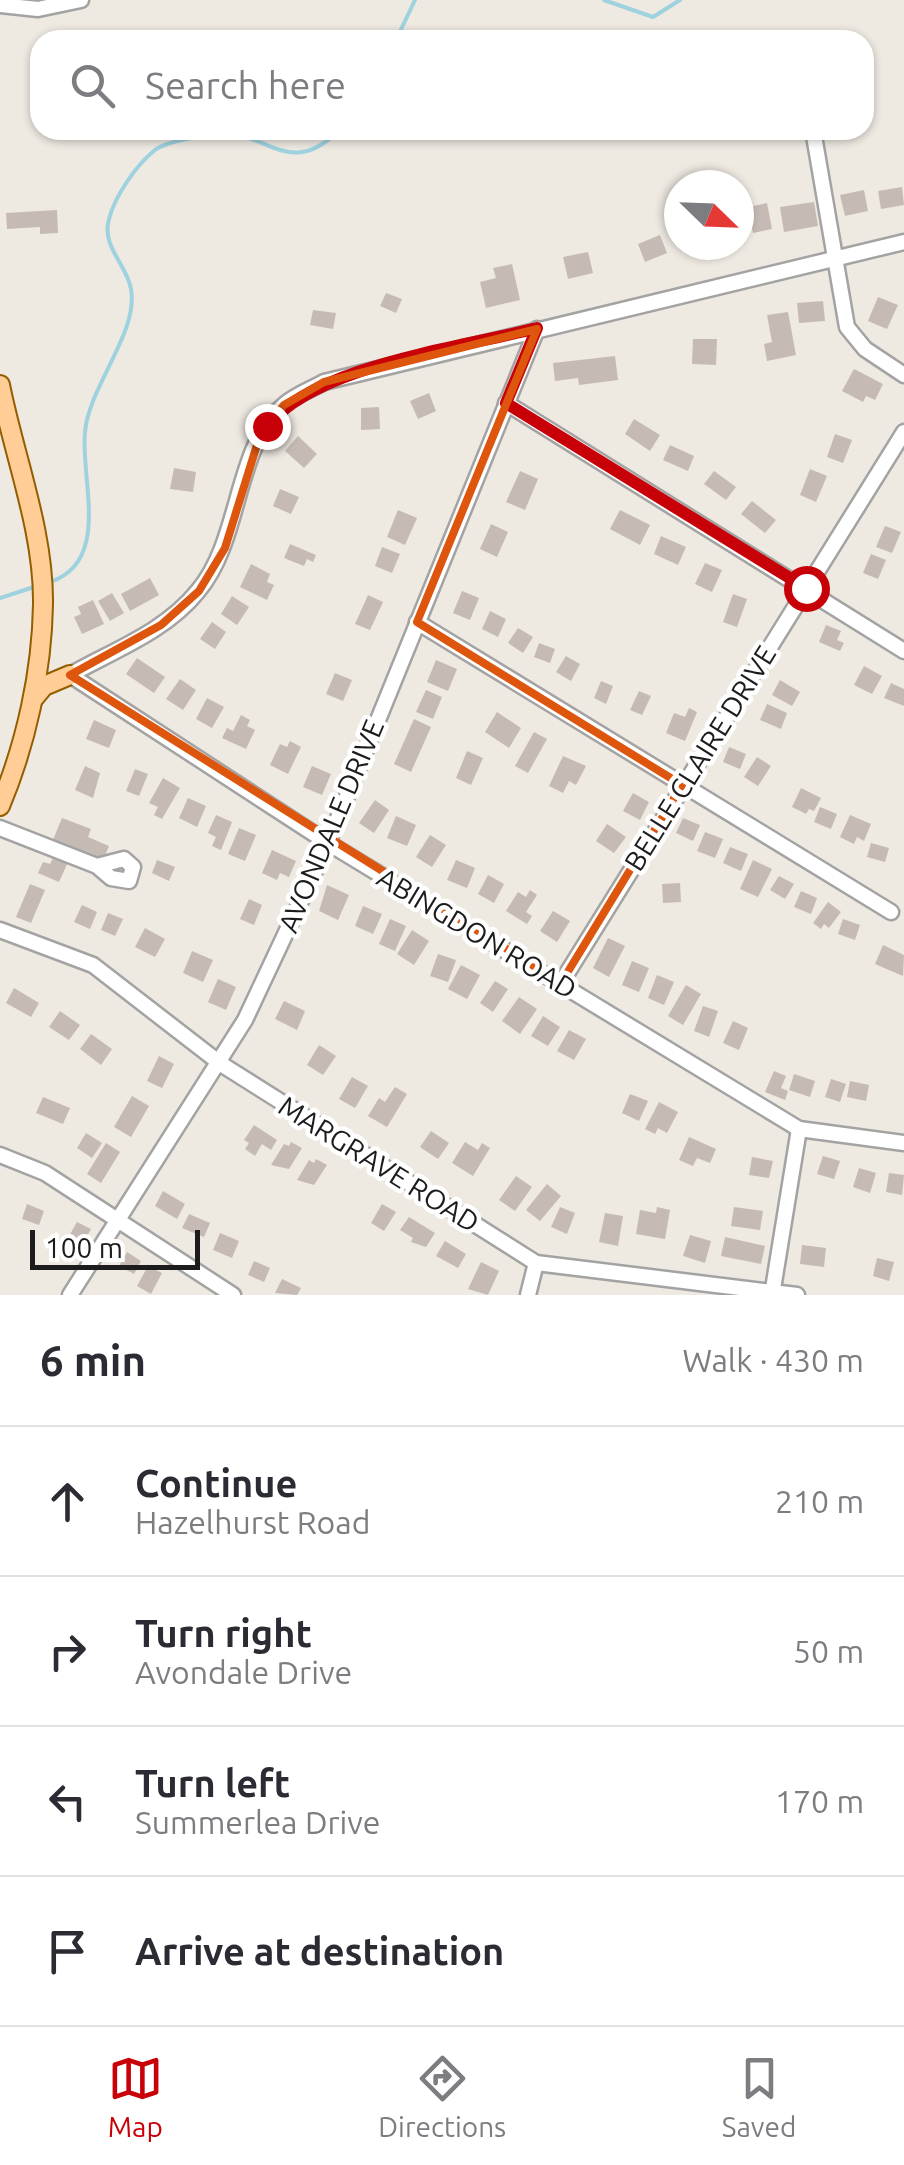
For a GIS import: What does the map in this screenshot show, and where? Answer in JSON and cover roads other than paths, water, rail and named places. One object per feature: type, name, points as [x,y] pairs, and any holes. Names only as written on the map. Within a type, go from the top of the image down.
[{"type":"main road","points":[[0,385],[4,429],[34,531],[41,585],[32,700],[0,806]]},
{"type":"main road","points":[[39,646],[52,663],[70,675]]},
{"type":"main road","points":[[32,700],[44,686],[70,675]]},
{"type":"street","points":[[0,5],[38,10],[81,0]]},
{"type":"street","points":[[815,140],[847,326],[865,349],[904,375]]},
{"type":"street","points":[[70,675],[162,625],[199,591],[225,548],[260,435],[284,405],[324,382],[904,242]]},
{"type":"street","name":"AVONDALE DRIVE","points":[[70,1295],[221,1064],[328,842],[537,328]]},
{"type":"street","points":[[506,403],[904,650]]},
{"type":"street","name":"BELLE CLAIRE DRIVE","points":[[561,983],[904,432]]},
{"type":"street","points":[[417,622],[891,912]]},
{"type":"street","name":"ABINGDON ROAD","points":[[70,675],[328,842],[800,1129],[904,1143]]},
{"type":"street","points":[[0,828],[98,866]]},
{"type":"street","name":"MARGRAVE ROAD","points":[[0,930],[93,966],[221,1064],[536,1264],[797,1295]]},
{"type":"street","points":[[772,1293],[800,1129]]},
{"type":"street","points":[[0,1155],[45,1173],[233,1295]]},
{"type":"street","points":[[528,1295],[536,1264]]},
{"type":"waterway","points":[[401,30],[415,0]]},
{"type":"waterway","points":[[604,0],[653,17],[680,0]]},
{"type":"waterway","points":[[50,582],[69,572],[81,557],[87,538],[88,414],[121,341],[131,306],[129,280],[108,238],[109,219],[127,182],[141,164],[155,150],[183,140]]},
{"type":"waterway","points":[[254,140],[292,152],[306,151],[327,140]]},
{"type":"waterway","points":[[0,598],[37,586]]}]
